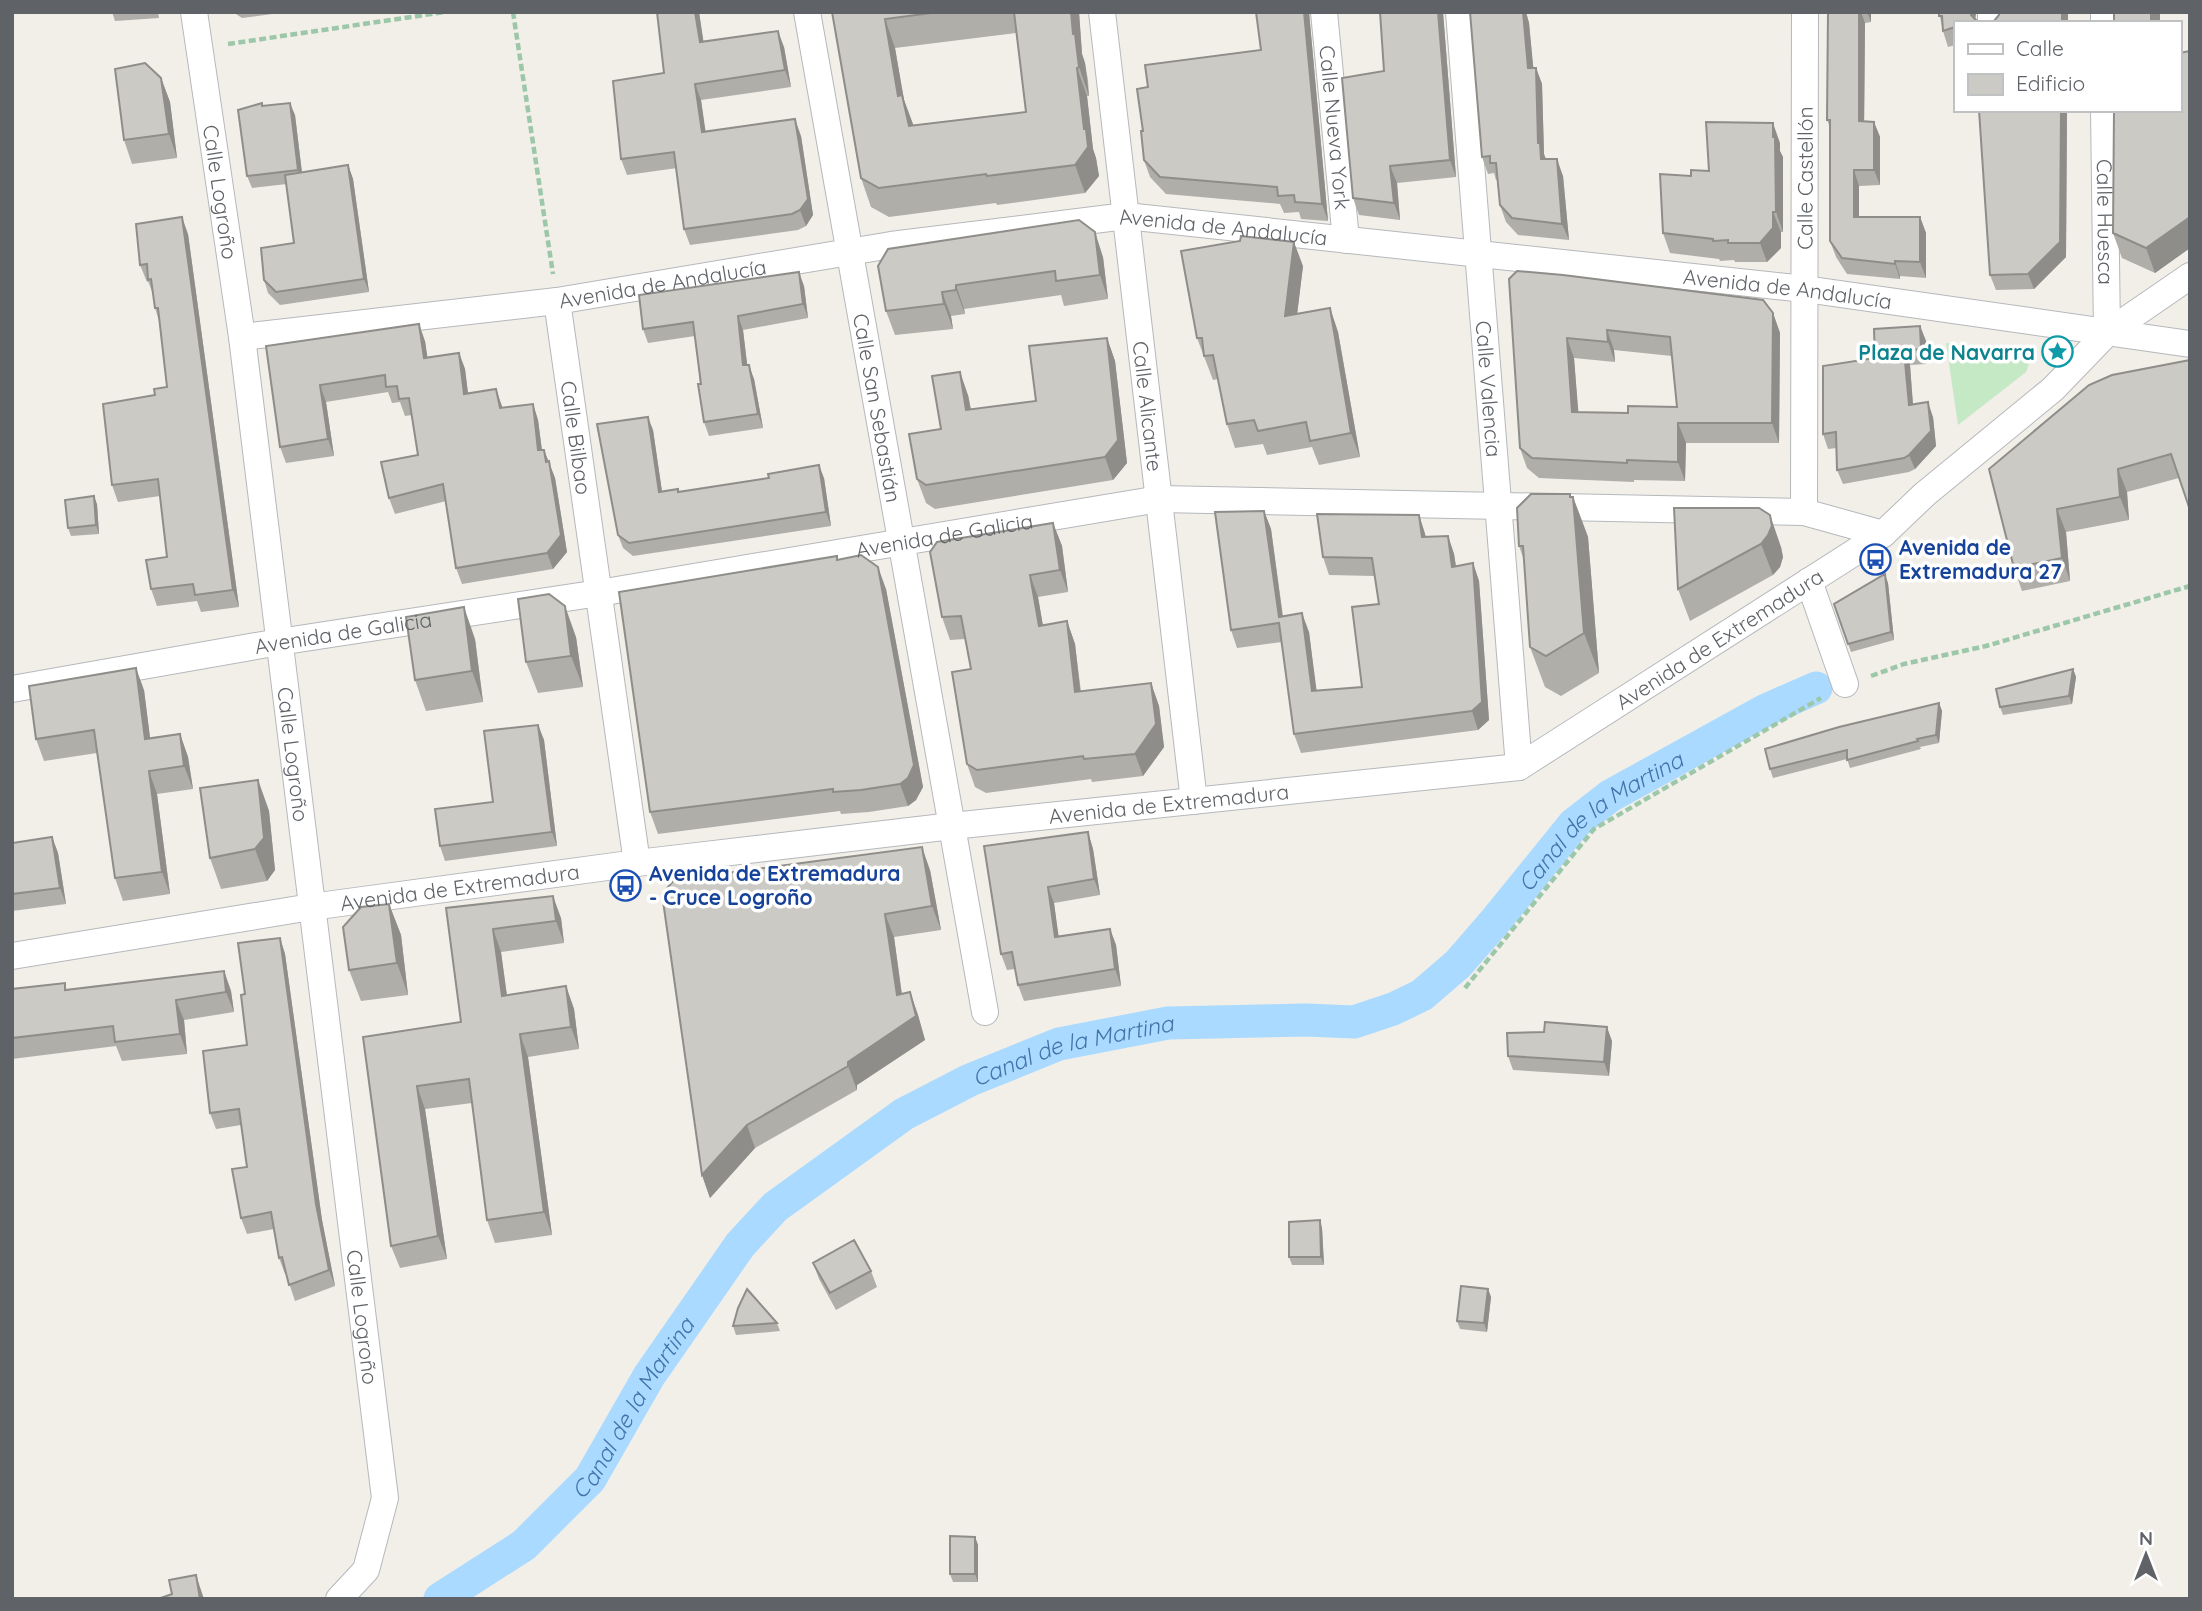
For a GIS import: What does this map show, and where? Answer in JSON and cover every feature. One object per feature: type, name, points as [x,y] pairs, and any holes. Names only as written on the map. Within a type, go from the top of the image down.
[{"type":"street","name":"Calle Logroño","points":[[194,12],[242,337],[385,1498],[366,1570],[339,1599]]},
{"type":"street","name":"Calle San Sebastián","points":[[807,12],[985,1012]]},
{"type":"street","name":"Calle Alicante","points":[[1102,12],[1194,801]]},
{"type":"street","name":"Calle Nueva York","points":[[1324,12],[1346,240]]},
{"type":"street","name":"Calle Valencia","points":[[1459,12],[1519,767]]},
{"type":"street","name":"Calle Castellón","points":[[1804,512],[1805,12]]},
{"type":"street","name":"Calle Huesca","points":[[2104,112],[2107,333]]},
{"type":"street","name":"Avenida de Andalucía","points":[[242,337],[557,301],[891,244],[1126,216],[1805,289],[2107,333]]},
{"type":"street","points":[[2107,333],[2190,276]]},
{"type":"street","name":"Calle Bilbao","points":[[557,301],[637,863]]},
{"type":"street","points":[[2107,333],[2190,344]]},
{"type":"street","name":"Avenida de Extremadura","points":[[12,956],[311,907],[637,863],[952,826],[1519,767],[1883,534],[1925,494],[2053,389],[2107,333]]},
{"type":"street","name":"Avenida de Galicia","points":[[12,689],[279,642],[599,593],[1159,499],[1804,512],[1883,534]]},
{"type":"street","points":[[1809,582],[1845,684]]},
{"type":"path","points":[[200,48],[445,12]]},
{"type":"path","points":[[513,12],[557,301]]},
{"type":"path","points":[[1465,988],[1594,829],[1845,684],[1904,664],[1986,646],[2190,586]]},
{"type":"green space","points":[[1946,343],[2025,350],[2029,358],[2028,366],[2026,372],[1958,425]]},
{"type":"building","points":[[657,12],[695,12],[700,42],[778,31],[785,70],[695,84],[702,132],[795,119],[808,199],[800,210],[792,214],[684,229],[674,152],[621,159],[613,81],[664,73]]},
{"type":"building","points":[[832,12],[939,12],[885,19],[898,96],[902,95],[909,126],[1026,112],[1014,12],[1071,12],[1088,147],[1075,165],[879,188],[861,178]]},
{"type":"building","points":[[1256,12],[1304,12],[1322,204],[1295,202],[1294,195],[1278,196],[1277,187],[1160,177],[1144,160],[1137,89],[1148,87],[1145,65],[1261,50]]},
{"type":"building","points":[[1380,12],[1438,12],[1450,160],[1390,166],[1394,203],[1353,198],[1342,78],[1384,71]]},
{"type":"building","points":[[1470,12],[1523,12],[1528,68],[1536,68],[1538,143],[1541,159],[1557,159],[1562,224],[1512,218],[1500,205],[1496,163],[1490,163],[1490,156],[1482,157]]},
{"type":"building","points":[[1828,12],[1859,12],[1859,121],[1874,122],[1874,170],[1854,170],[1854,217],[1920,217],[1920,262],[1895,261],[1895,264],[1842,258],[1830,241]]},
{"type":"building","points":[[1939,12],[1971,12],[1977,21],[1954,21],[1954,27],[1943,31],[1942,16],[1939,16]]},
{"type":"building","points":[[1999,12],[2062,12],[2062,21],[1994,21]]},
{"type":"building","points":[[2114,12],[2151,12],[2151,21],[2114,21]]},
{"type":"building","points":[[2190,51],[2190,217],[2146,248],[2113,233],[2114,112],[2181,112],[2181,53]]},
{"type":"building","points":[[145,63],[161,78],[169,134],[124,140],[115,69]]},
{"type":"building","points":[[262,103],[262,106],[290,103],[298,170],[247,176],[238,110]]},
{"type":"building","points":[[1979,112],[2061,112],[2060,242],[2028,274],[1990,275]]},
{"type":"building","points":[[1706,122],[1773,123],[1776,212],[1773,212],[1773,228],[1760,243],[1728,243],[1728,240],[1713,241],[1663,233],[1660,174],[1691,176],[1691,170],[1709,171]]},
{"type":"building","points":[[348,165],[364,279],[276,292],[264,280],[261,248],[294,243],[285,175]]},
{"type":"building","points":[[182,217],[233,590],[195,595],[193,584],[151,589],[146,560],[167,557],[158,479],[112,485],[103,404],[155,395],[154,389],[167,387],[158,308],[155,308],[151,279],[148,280],[147,264],[140,265],[136,224]]},
{"type":"building","points":[[1079,220],[1095,232],[1100,275],[1056,281],[1055,271],[956,285],[956,290],[942,292],[944,304],[886,311],[878,266],[888,249]]},
{"type":"building","points":[[1241,236],[1294,242],[1285,316],[1330,308],[1351,433],[1310,441],[1306,422],[1258,431],[1254,420],[1227,424],[1213,355],[1204,356],[1202,338],[1197,338],[1181,251],[1240,241]]},
{"type":"building","points":[[1517,271],[1763,300],[1773,313],[1772,423],[1678,423],[1678,462],[1627,460],[1627,463],[1532,458],[1520,448],[1509,279]],"holes":[[[1607,330],[1670,337],[1677,407],[1628,406],[1628,413],[1572,412],[1567,338],[1608,342]]]},
{"type":"building","points":[[799,272],[803,304],[738,316],[743,365],[749,365],[758,414],[704,422],[693,322],[643,329],[639,295]]},
{"type":"building","points":[[419,324],[424,358],[459,353],[464,394],[496,389],[500,408],[533,404],[538,450],[544,450],[546,462],[549,461],[561,535],[547,553],[456,568],[443,484],[389,498],[381,462],[418,455],[409,398],[399,399],[397,386],[386,387],[385,375],[320,385],[328,439],[280,447],[266,346]]},
{"type":"building","points":[[1920,326],[1921,349],[1904,351],[1909,405],[1928,402],[1931,431],[1904,458],[1837,470],[1836,432],[1823,434],[1823,366],[1875,358],[1874,329]]},
{"type":"building","points":[[1107,338],[1118,440],[1105,457],[926,485],[917,479],[909,434],[941,429],[932,376],[960,372],[966,410],[1036,401],[1029,346]]},
{"type":"building","points":[[2190,360],[2190,510],[2171,454],[2118,469],[2120,497],[2057,509],[2062,558],[2014,568],[1989,469],[2089,385],[2112,375]]},
{"type":"building","points":[[648,417],[659,492],[678,489],[678,492],[769,478],[768,474],[819,465],[826,512],[629,543],[618,535],[597,424]]},
{"type":"building","points":[[1531,494],[1570,494],[1570,497],[1573,497],[1584,633],[1546,656],[1530,647],[1523,546],[1519,546],[1517,508]]},
{"type":"building","points":[[94,496],[96,525],[68,528],[65,500]]},
{"type":"building","points":[[1674,508],[1759,508],[1770,515],[1772,526],[1761,544],[1678,589]]},
{"type":"building","points":[[1264,511],[1279,617],[1302,613],[1312,691],[1362,687],[1352,607],[1379,604],[1372,558],[1323,557],[1317,514],[1419,515],[1422,537],[1448,536],[1452,567],[1473,563],[1482,702],[1472,711],[1294,734],[1279,623],[1231,630],[1215,512]]},
{"type":"building","points":[[1053,523],[1060,570],[1030,575],[1039,626],[1067,621],[1075,692],[1151,683],[1156,724],[1135,754],[1084,759],[1083,756],[977,770],[967,764],[952,672],[971,669],[961,616],[942,617],[930,552],[937,542]]},
{"type":"building","points":[[861,555],[878,567],[914,765],[908,778],[900,784],[861,790],[833,792],[833,789],[650,812],[619,592],[837,556],[837,560]]},
{"type":"building","points":[[1885,574],[1891,632],[1848,644],[1834,604]]},
{"type":"building","points":[[549,594],[565,606],[571,656],[526,662],[518,599]]},
{"type":"building","points":[[464,607],[472,671],[415,680],[406,617]]},
{"type":"building","points":[[136,668],[145,739],[180,734],[184,766],[149,771],[162,872],[115,878],[94,730],[36,739],[29,686]]},
{"type":"building","points":[[2073,669],[2069,696],[2000,707],[1996,689]]},
{"type":"building","points":[[1939,703],[1936,735],[1847,760],[1847,750],[1770,769],[1765,749],[1839,727]]},
{"type":"building","points":[[538,725],[552,832],[440,846],[435,809],[493,802],[484,731]]},
{"type":"building","points":[[258,780],[264,838],[255,849],[210,858],[200,788]]},
{"type":"building","points":[[1088,832],[1094,879],[1048,887],[1055,937],[1110,929],[1115,969],[1018,985],[1012,952],[1001,954],[984,846]]},
{"type":"building","points":[[52,837],[60,888],[12,894],[12,843]]},
{"type":"building","points":[[922,847],[932,906],[885,914],[897,995],[910,992],[916,1016],[848,1062],[848,1066],[747,1125],[702,1175],[662,894],[674,880]]},
{"type":"building","points":[[553,896],[556,921],[493,929],[502,996],[566,986],[571,1027],[520,1034],[544,1212],[487,1220],[469,1079],[417,1086],[438,1236],[391,1246],[363,1037],[461,1022],[446,908]]},
{"type":"building","points":[[389,904],[397,963],[349,970],[343,927],[361,907]]},
{"type":"building","points":[[280,938],[316,1204],[329,1270],[289,1285],[282,1257],[279,1258],[271,1212],[241,1218],[232,1169],[247,1167],[239,1109],[210,1113],[203,1051],[247,1045],[241,995],[245,994],[238,943]]},
{"type":"building","points":[[224,971],[226,992],[176,1000],[180,1034],[115,1042],[113,1026],[12,1038],[12,989],[65,983],[65,990]]},
{"type":"building","points":[[1545,1022],[1607,1027],[1604,1062],[1508,1056],[1507,1033],[1544,1032]]},
{"type":"building","points":[[1320,1220],[1321,1257],[1289,1257],[1289,1222]]},
{"type":"building","points":[[854,1240],[871,1271],[830,1293],[813,1263]]},
{"type":"building","points":[[1461,1286],[1488,1289],[1484,1323],[1457,1321]]},
{"type":"building","points":[[747,1289],[777,1323],[733,1326]]},
{"type":"building","points":[[950,1536],[975,1537],[975,1574],[950,1574]]},
{"type":"building","points":[[196,1575],[200,1599],[158,1599],[172,1594],[169,1580]]},
{"type":"waterway","name":"Canal de la Martina","points":[[440,1599],[524,1545],[590,1479],[649,1376],[740,1245],[775,1207],[904,1114],[970,1080],[1059,1044],[1168,1023],[1306,1020],[1354,1022],[1393,1009],[1422,995],[1458,964],[1574,824],[1610,796],[1766,710],[1816,688]]},
{"type":"place","name":"Plaza de Navarra","points":[[2058,352]]},
{"type":"place","name":"Avenida de Extremadura 27","points":[[1876,559]]},
{"type":"place","name":"Avenida de Extremadura - Cruce Logroño","points":[[626,885]]}]
